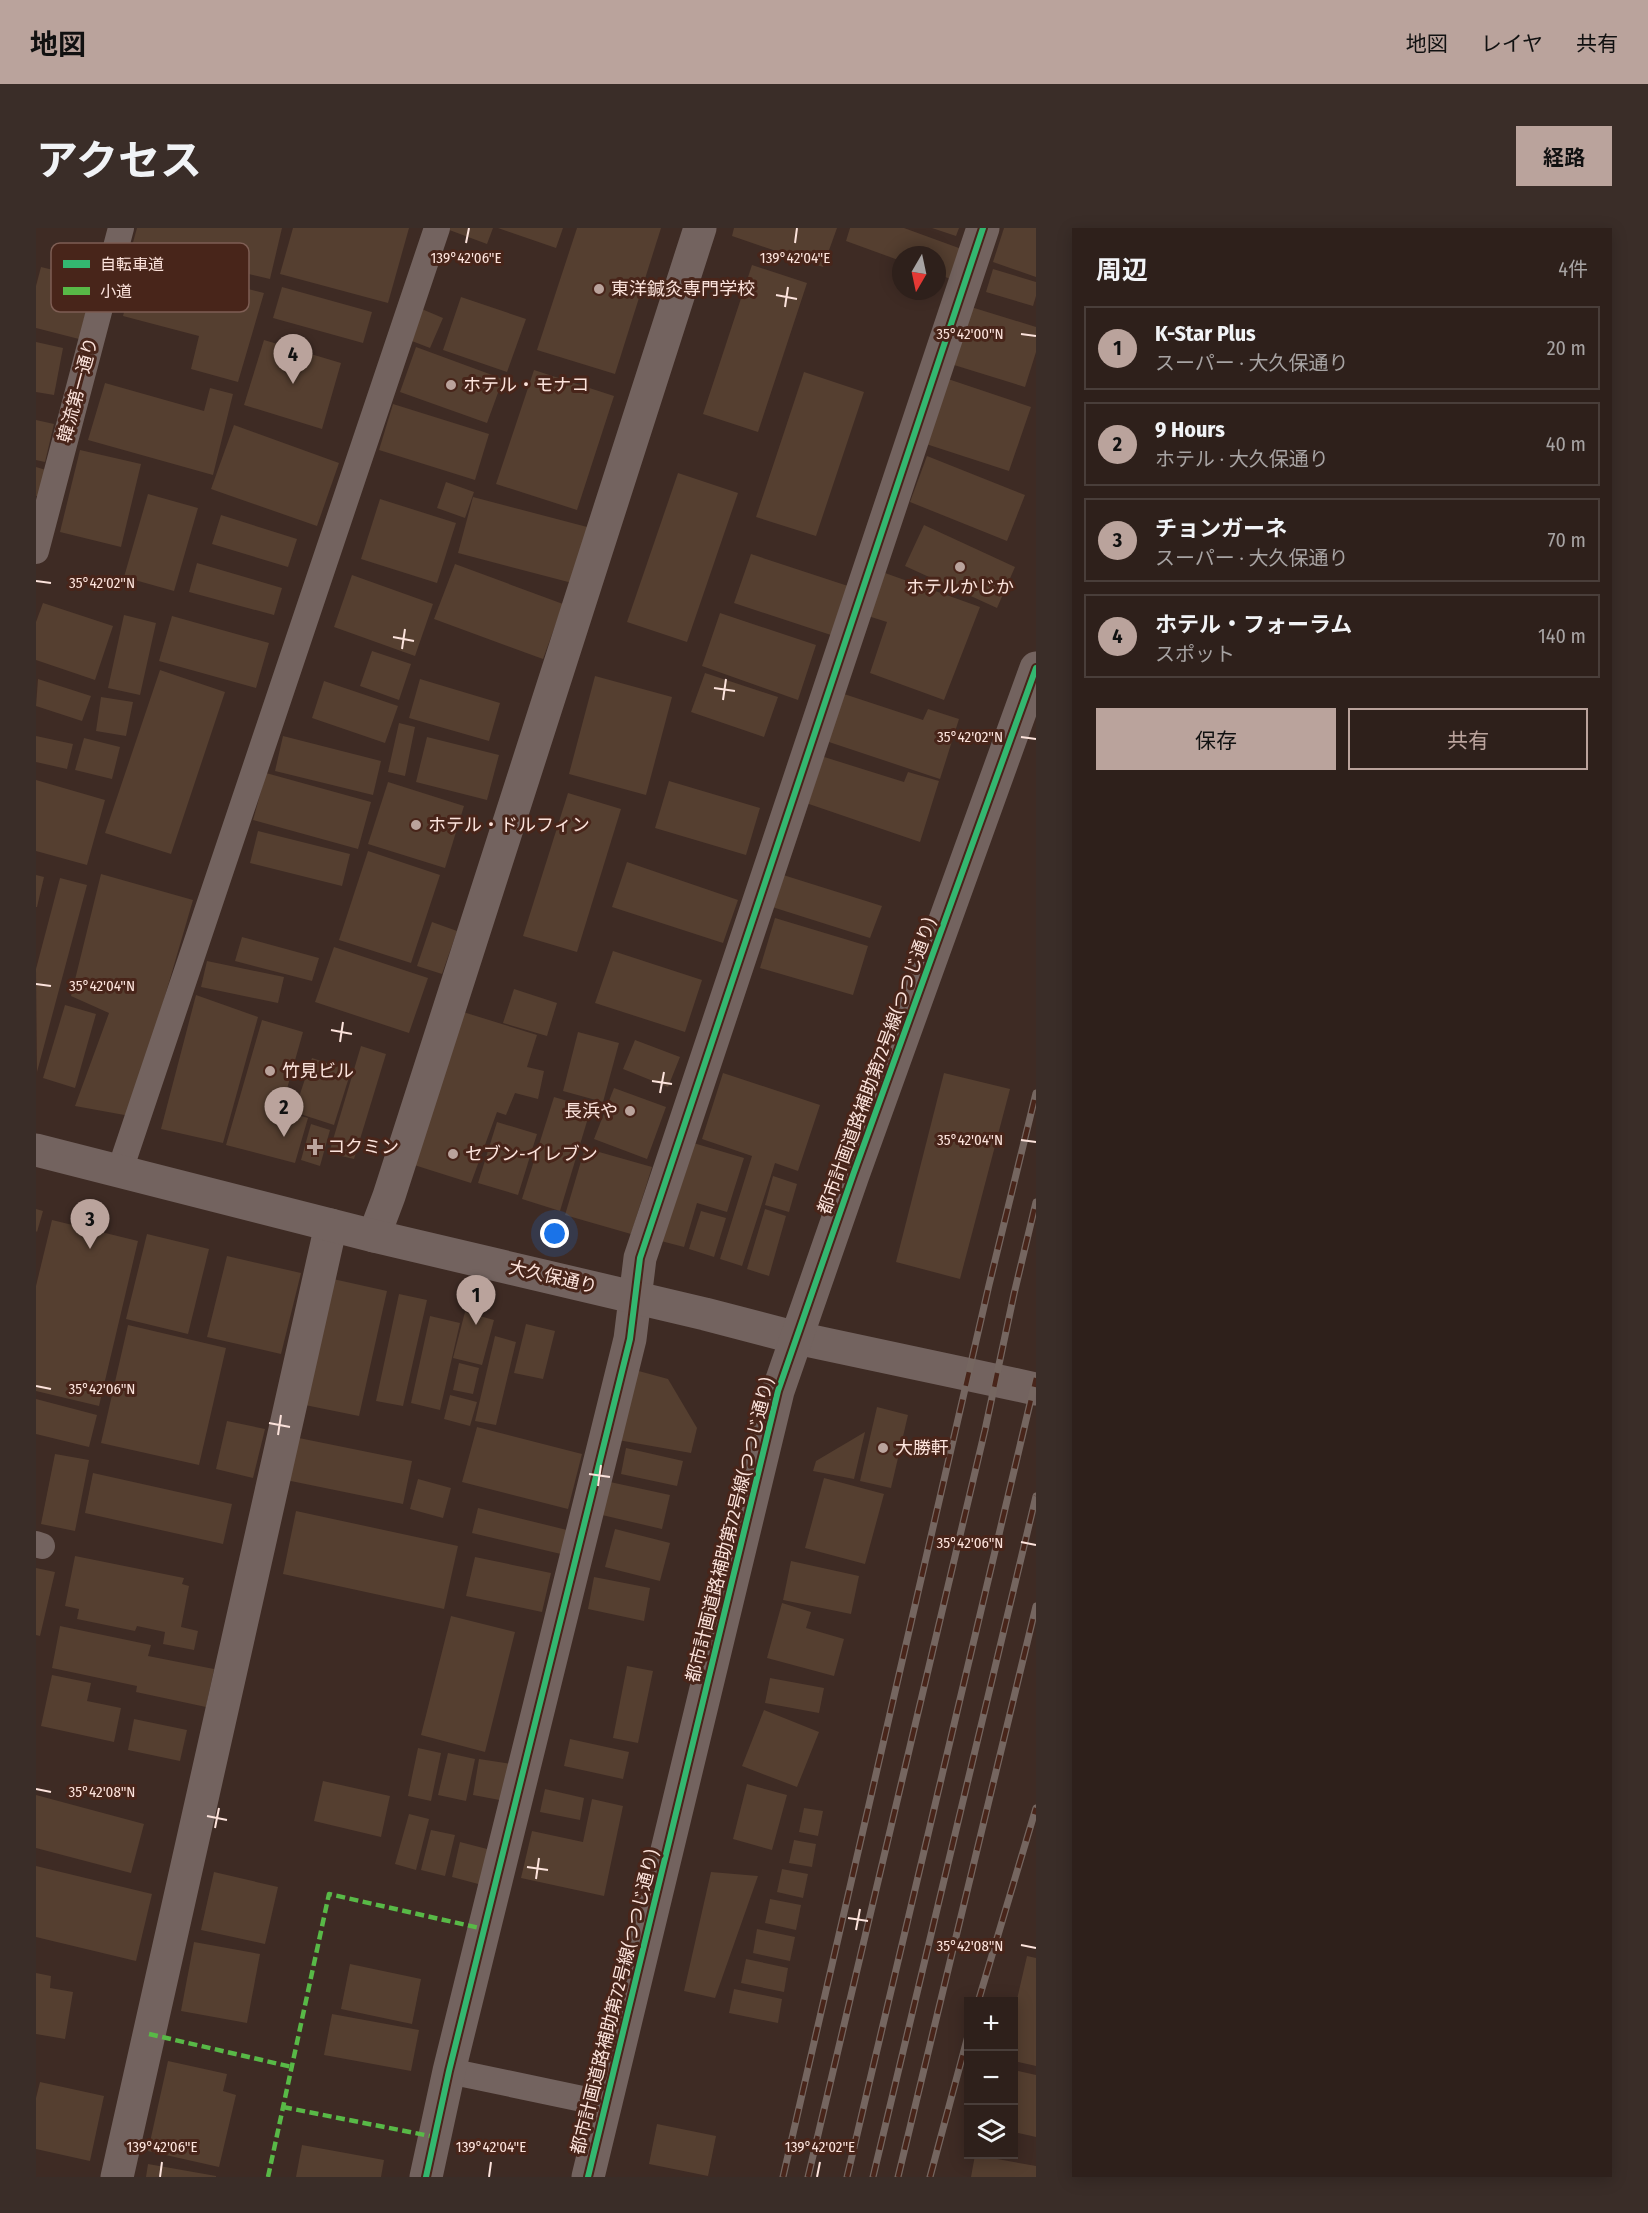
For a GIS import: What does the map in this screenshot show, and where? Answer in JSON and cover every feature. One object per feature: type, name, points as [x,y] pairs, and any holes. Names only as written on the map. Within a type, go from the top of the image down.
[{"type":"street","points":[[374,1236],[389,1196],[700,228]]},
{"type":"street","points":[[426,2177],[449,2071],[630,1339],[643,1247],[983,228]]},
{"type":"street","name":"都市計画道路補助第72号線(つつじ通り)","points":[[588,2177],[778,1391],[1036,668]]},
{"type":"street","name":"大久保通り","points":[[36,1150],[374,1236],[635,1297],[797,1338],[1036,1389]]},
{"type":"street","points":[[117,2177],[331,1225]]},
{"type":"lane","name":"韓流第一通り","points":[[117,243],[121,228]]},
{"type":"lane","points":[[120,1170],[436,228]]},
{"type":"lane","name":"韓流第一通り","points":[[36,551],[99,312]]},
{"type":"lane","points":[[449,2071],[606,2104]]},
{"type":"building","points":[[137,228],[282,228],[270,279],[249,274],[249,243],[133,243]]},
{"type":"building","points":[[293,228],[409,228],[388,303],[280,274]]},
{"type":"building","points":[[444,228],[493,228],[487,244]]},
{"type":"building","points":[[498,228],[563,228],[556,248]]},
{"type":"building","name":"東洋鍼灸専門学校","points":[[577,228],[661,228],[615,374],[537,350]]},
{"type":"building","points":[[734,228],[837,228],[823,267],[732,236]]},
{"type":"building","points":[[850,228],[904,228],[967,251],[956,281],[946,277],[946,246],[892,246],[892,258],[846,241]]},
{"type":"building","points":[[932,228],[959,228],[956,236]]},
{"type":"building","points":[[1004,228],[1036,228],[1036,277],[993,262]]},
{"type":"building","points":[[752,265],[807,283],[758,432],[703,414]]},
{"type":"building","points":[[41,267],[51,269],[51,312],[86,312],[79,339],[36,328],[36,286]]},
{"type":"building","points":[[993,269],[1036,282],[1033,306],[986,292]]},
{"type":"building","points":[[282,287],[372,312],[363,343],[273,318]]},
{"type":"building","points":[[249,289],[264,293],[238,382],[191,369],[199,336],[123,316],[124,312],[249,312]]},
{"type":"building","points":[[461,297],[526,319],[507,372],[443,350]]},
{"type":"building","points":[[417,307],[443,318],[430,348],[404,338]]},
{"type":"building","points":[[971,307],[1036,327],[1036,352],[1025,387],[954,365]]},
{"type":"building","points":[[264,340],[341,363],[322,429],[244,405]]},
{"type":"building","points":[[36,342],[63,348],[54,395],[36,392]]},
{"type":"building","name":"ホテル・モナコ","points":[[416,347],[503,379],[487,423],[400,392]]},
{"type":"building","points":[[534,370],[614,396],[577,510],[496,484]]},
{"type":"building","points":[[804,372],[864,392],[816,536],[756,517]]},
{"type":"building","points":[[948,379],[1031,407],[1009,471],[926,444]]},
{"type":"building","points":[[105,383],[204,411],[210,388],[233,394],[213,475],[88,440]]},
{"type":"building","points":[[393,404],[489,434],[475,480],[379,450]]},
{"type":"building","points":[[36,420],[54,424],[45,462],[36,460]]},
{"type":"building","points":[[234,425],[339,463],[317,526],[211,489]]},
{"type":"building","points":[[80,450],[141,464],[121,547],[60,532]]},
{"type":"building","points":[[927,456],[1025,495],[1007,541],[910,502]]},
{"type":"building","points":[[36,467],[46,470],[39,497],[36,496]]},
{"type":"building","points":[[678,473],[738,493],[687,642],[627,622]]},
{"type":"building","points":[[446,482],[474,492],[465,518],[437,508]]},
{"type":"building","points":[[148,494],[198,508],[174,591],[124,577]]},
{"type":"building","points":[[473,497],[591,528],[576,584],[458,553]]},
{"type":"building","points":[[380,499],[456,523],[437,583],[361,559]]},
{"type":"building","points":[[221,515],[297,539],[288,567],[212,544]]},
{"type":"building","name":"ホテルかじか","points":[[924,525],[1015,567],[997,608],[905,566]]},
{"type":"building","points":[[751,554],[848,586],[831,635],[734,603]]},
{"type":"building","points":[[197,563],[282,588],[274,615],[189,592]]},
{"type":"building","points":[[455,564],[563,604],[543,659],[434,619]]},
{"type":"building","points":[[885,573],[980,607],[944,700],[870,673],[887,622],[868,616]]},
{"type":"building","points":[[352,575],[433,604],[415,656],[334,627]]},
{"type":"building","points":[[43,603],[113,626],[95,680],[36,660],[36,622]]},
{"type":"building","points":[[720,613],[816,645],[798,700],[702,666]]},
{"type":"building","points":[[124,615],[156,623],[140,695],[108,688]]},
{"type":"building","points":[[172,616],[269,643],[256,688],[159,661]]},
{"type":"building","points":[[372,651],[411,664],[399,700],[360,686]]},
{"type":"building","points":[[160,670],[225,692],[171,854],[105,833]]},
{"type":"building","points":[[705,673],[778,697],[764,737],[691,712]]},
{"type":"building","points":[[595,676],[672,697],[646,795],[569,774]]},
{"type":"building","points":[[38,679],[91,696],[82,721],[36,706]]},
{"type":"building","points":[[420,679],[500,703],[489,741],[409,718]]},
{"type":"building","points":[[324,681],[398,706],[385,743],[312,718]]},
{"type":"building","points":[[841,693],[923,720],[928,709],[959,719],[940,779],[826,741]]},
{"type":"building","points":[[101,697],[133,702],[126,736],[96,731]]},
{"type":"building","points":[[399,723],[415,727],[405,776],[388,772]]},
{"type":"building","points":[[36,736],[73,744],[67,769],[36,762]]},
{"type":"building","points":[[283,736],[381,761],[373,795],[275,771]]},
{"type":"building","points":[[427,737],[499,755],[487,800],[416,782]]},
{"type":"building","points":[[84,738],[120,747],[112,779],[75,770]]},
{"type":"building","points":[[821,756],[904,782],[908,772],[939,781],[920,842],[806,803]]},
{"type":"building","points":[[266,773],[371,802],[358,849],[253,820]]},
{"type":"building","points":[[36,780],[105,800],[87,865],[36,851]]},
{"type":"building","points":[[669,781],[760,808],[746,855],[655,828]]},
{"type":"building","name":"ホテル・ドルフィン","points":[[388,782],[464,806],[445,868],[368,844]]},
{"type":"building","points":[[568,793],[621,809],[577,952],[523,936]]},
{"type":"building","points":[[258,831],[350,854],[342,886],[250,863]]},
{"type":"building","points":[[368,851],[440,875],[411,963],[339,940]]},
{"type":"building","points":[[627,862],[738,900],[723,943],[612,907]]},
{"type":"building","points":[[101,874],[193,900],[130,1116],[75,1106],[109,1013],[71,996]]},
{"type":"building","points":[[780,874],[882,906],[870,938],[769,906]]},
{"type":"building","points":[[36,875],[44,877],[37,907],[36,907]]},
{"type":"building","points":[[60,878],[87,885],[37,1072],[36,969]]},
{"type":"building","points":[[775,918],[868,946],[853,995],[760,968]]},
{"type":"building","points":[[432,922],[457,931],[442,974],[417,966]]},
{"type":"building","points":[[242,937],[319,958],[312,981],[235,961]]},
{"type":"building","points":[[334,947],[428,978],[409,1033],[315,1002]]},
{"type":"building","points":[[613,951],[702,980],[685,1032],[595,1003]]},
{"type":"building","points":[[207,961],[284,977],[278,1003],[201,987]]},
{"type":"building","points":[[514,989],[557,1003],[547,1036],[503,1023]]},
{"type":"building","points":[[196,995],[258,1017],[223,1143],[161,1129]]},
{"type":"building","points":[[65,1005],[96,1014],[75,1088],[43,1078]]},
{"type":"building","points":[[460,1011],[537,1035],[527,1067],[544,1071],[538,1099],[515,1093],[506,1115],[497,1112],[471,1183],[411,1164]]},
{"type":"building","name":"竹見ビル","points":[[262,1020],[303,1032],[281,1110],[308,1118],[295,1163],[226,1145]]},
{"type":"building","points":[[578,1032],[619,1043],[603,1102],[563,1091]]},
{"type":"building","points":[[635,1040],[680,1057],[668,1087],[623,1069]]},
{"type":"building","points":[[361,1046],[386,1054],[354,1159],[329,1153]]},
{"type":"building","points":[[312,1058],[351,1071],[334,1125],[294,1112]]},
{"type":"building","points":[[723,1073],[820,1105],[798,1171],[775,1163],[742,1266],[720,1259],[752,1156],[702,1139]]},
{"type":"building","points":[[944,1073],[1010,1089],[960,1279],[896,1262]]},
{"type":"building","points":[[614,1088],[666,1107],[647,1159],[594,1139]]},
{"type":"building","points":[[554,1097],[591,1108],[560,1211],[522,1199]]},
{"type":"building","points":[[497,1122],[537,1134],[518,1195],[478,1183]]},
{"type":"building","points":[[311,1124],[330,1130],[320,1166],[301,1160]]},
{"type":"building","points":[[690,1142],[744,1158],[727,1212],[697,1203],[684,1247],[661,1241]]},
{"type":"building","points":[[585,1148],[652,1167],[631,1234],[565,1215]]},
{"type":"building","points":[[773,1176],[797,1184],[789,1212],[765,1205]]},
{"type":"building","points":[[36,1209],[43,1211],[37,1232],[36,1231]]},
{"type":"building","points":[[765,1209],[786,1216],[769,1276],[747,1269]]},
{"type":"building","points":[[701,1211],[726,1218],[714,1257],[689,1249]]},
{"type":"building","points":[[52,1220],[138,1241],[99,1406],[36,1391],[36,1286]]},
{"type":"building","points":[[147,1234],[209,1249],[188,1334],[126,1319]]},
{"type":"building","points":[[227,1256],[301,1273],[281,1354],[207,1337]]},
{"type":"building","points":[[333,1279],[387,1291],[359,1416],[305,1405]]},
{"type":"building","points":[[399,1294],[427,1300],[403,1406],[376,1401]]},
{"type":"building","points":[[465,1312],[494,1320],[482,1365],[453,1358]]},
{"type":"building","points":[[430,1316],[460,1323],[440,1410],[411,1403]]},
{"type":"building","points":[[526,1324],[555,1331],[543,1379],[514,1373]]},
{"type":"building","points":[[128,1325],[226,1348],[199,1465],[101,1443]]},
{"type":"building","points":[[495,1336],[516,1342],[496,1425],[475,1421]]},
{"type":"building","points":[[459,1363],[479,1368],[473,1394],[453,1390]]},
{"type":"building","points":[[635,1370],[668,1379],[697,1428],[691,1453],[618,1440]]},
{"type":"building","points":[[450,1395],[477,1402],[470,1426],[444,1419]]},
{"type":"building","points":[[36,1399],[97,1415],[89,1447],[36,1434]]},
{"type":"building","points":[[877,1407],[908,1415],[891,1488],[860,1481]]},
{"type":"building","points":[[227,1421],[265,1429],[253,1478],[216,1469]]},
{"type":"building","points":[[477,1427],[582,1454],[568,1509],[462,1482]]},
{"type":"building","points":[[865,1432],[854,1479],[813,1471],[816,1461]]},
{"type":"building","points":[[294,1437],[412,1461],[403,1504],[286,1480]]},
{"type":"building","points":[[626,1448],[683,1461],[677,1486],[621,1474]]},
{"type":"building","points":[[55,1454],[89,1460],[75,1531],[41,1524]]},
{"type":"building","points":[[93,1473],[232,1504],[223,1544],[85,1513]]},
{"type":"building","points":[[824,1478],[884,1494],[865,1564],[805,1548]]},
{"type":"building","points":[[418,1479],[451,1488],[443,1518],[410,1509]]},
{"type":"building","points":[[610,1482],[670,1495],[662,1529],[602,1515]]},
{"type":"building","points":[[478,1508],[567,1530],[561,1554],[472,1533]]},
{"type":"building","points":[[296,1511],[458,1546],[444,1609],[283,1574]]},
{"type":"building","points":[[615,1529],[670,1543],[660,1581],[605,1567]]},
{"type":"building","points":[[75,1556],[184,1578],[182,1584],[189,1586],[181,1627],[198,1631],[194,1650],[163,1644],[165,1632],[137,1626],[135,1631],[77,1619],[79,1609],[65,1606]]},
{"type":"building","points":[[475,1557],[551,1573],[542,1612],[466,1596]]},
{"type":"building","points":[[791,1561],[859,1576],[851,1614],[783,1600]]},
{"type":"building","points":[[36,1568],[55,1572],[40,1636],[36,1635]]},
{"type":"building","points":[[594,1577],[650,1588],[644,1621],[588,1609]]},
{"type":"building","points":[[782,1603],[811,1612],[806,1628],[844,1639],[834,1676],[767,1658]]},
{"type":"building","points":[[451,1616],[515,1632],[485,1752],[421,1735]]},
{"type":"building","points":[[60,1626],[151,1645],[148,1656],[214,1669],[206,1707],[136,1692],[137,1686],[52,1668]]},
{"type":"building","points":[[627,1666],[653,1671],[638,1743],[613,1738]]},
{"type":"building","points":[[52,1675],[91,1683],[87,1701],[121,1708],[114,1742],[41,1726]]},
{"type":"building","points":[[770,1678],[824,1688],[819,1713],[765,1703]]},
{"type":"building","points":[[764,1710],[819,1732],[797,1787],[742,1766]]},
{"type":"building","points":[[134,1719],[187,1730],[180,1761],[128,1750]]},
{"type":"building","points":[[570,1739],[629,1752],[623,1779],[564,1766]]},
{"type":"building","points":[[418,1748],[441,1753],[431,1801],[408,1796]]},
{"type":"building","points":[[448,1753],[475,1759],[466,1801],[438,1795]]},
{"type":"building","points":[[479,1759],[511,1764],[505,1801],[473,1795]]},
{"type":"building","points":[[323,1781],[390,1796],[381,1837],[314,1821]]},
{"type":"building","points":[[747,1784],[787,1795],[772,1850],[733,1839]]},
{"type":"building","points":[[545,1789],[584,1798],[580,1820],[540,1812]]},
{"type":"building","points":[[36,1795],[144,1824],[131,1873],[36,1848]]},
{"type":"building","points":[[592,1799],[623,1806],[604,1896],[521,1878],[532,1831],[583,1842]]},
{"type":"building","points":[[804,1808],[823,1811],[818,1836],[799,1832]]},
{"type":"building","points":[[409,1814],[429,1819],[416,1870],[395,1864]]},
{"type":"building","points":[[431,1830],[455,1835],[445,1876],[421,1870]]},
{"type":"building","points":[[794,1840],[816,1844],[812,1867],[789,1863]]},
{"type":"building","points":[[460,1842],[491,1850],[482,1885],[452,1877]]},
{"type":"building","points":[[36,1866],[152,1894],[136,1961],[36,1937]]},
{"type":"building","points":[[782,1869],[808,1874],[803,1898],[777,1892]]},
{"type":"building","points":[[214,1872],[278,1887],[265,1944],[201,1930]]},
{"type":"building","points":[[711,1872],[758,1876],[715,1998],[684,1991]]},
{"type":"building","points":[[770,1899],[801,1905],[796,1930],[765,1923]]},
{"type":"building","points":[[757,1929],[795,1937],[790,1961],[753,1953]]},
{"type":"building","points":[[194,1942],[260,1954],[247,2023],[181,2011]]},
{"type":"building","points":[[1027,1956],[1036,1958],[1036,2066],[1018,2062],[1017,1997]]},
{"type":"building","points":[[746,1959],[788,1968],[784,1992],[741,1983]]},
{"type":"building","points":[[350,1964],[421,1979],[412,2024],[341,2009]]},
{"type":"building","points":[[36,1973],[51,1976],[50,1988],[73,1992],[65,2039],[36,2034]]},
{"type":"building","points":[[734,1989],[782,1999],[778,2023],[729,2013]]},
{"type":"building","points":[[332,2014],[419,2030],[411,2071],[324,2055]]},
{"type":"building","points":[[168,2061],[227,2074],[223,2091],[236,2095],[219,2167],[148,2151]]},
{"type":"building","points":[[1018,2071],[1036,2075],[1036,2137],[1018,2133]]},
{"type":"building","points":[[40,2082],[104,2096],[90,2161],[36,2149],[36,2098]]},
{"type":"building","points":[[657,2124],[716,2136],[708,2176],[649,2164]]},
{"type":"building","points":[[302,2145],[384,2160],[381,2177],[296,2177]]},
{"type":"building","points":[[974,2159],[997,2159],[1036,2166],[1036,2177],[971,2177]]},
{"type":"building","points":[[148,2164],[216,2176],[216,2177],[146,2177]]},
{"type":"railway","points":[[783,2177],[989,1285],[1036,1093]]},
{"type":"railway","points":[[808,2177],[985,1430],[1036,1202]]},
{"type":"railway","points":[[847,2177],[1036,1378]]},
{"type":"railway","points":[[873,2177],[1036,1496]]},
{"type":"railway","points":[[898,2177],[1036,1606]]},
{"type":"railway","points":[[979,1997],[1036,1808]]},
{"type":"railway","points":[[930,2177],[964,2051]]},
{"type":"marked path","points":[[268,2177],[329,1894],[484,1929]]},
{"type":"marked path","points":[[149,2034],[292,2067]]},
{"type":"marked path","points":[[283,2107],[435,2137]]},
{"type":"cycle path","points":[[426,2177],[449,2071],[630,1339],[640,1258],[983,228]]},
{"type":"cycle path","points":[[588,2177],[778,1391],[853,1175],[1036,668]]},
{"type":"place","name":"東洋鍼灸専門学校","points":[[599,289]]},
{"type":"place","name":"ホテル・フォーラム","points":[[293,384]]},
{"type":"place","name":"ホテル・モナコ","points":[[451,385]]},
{"type":"place","name":"ホテルかじか","points":[[960,567]]},
{"type":"place","name":"ホテル・ドルフィン","points":[[416,825]]},
{"type":"place","name":"竹見ビル","points":[[270,1071]]},
{"type":"place","name":"長浜や","points":[[630,1111]]},
{"type":"place","name":"9 Hours","points":[[284,1137]]},
{"type":"place","name":"コクミン","points":[[315,1147]]},
{"type":"place","name":"セブン-イレブン","points":[[453,1154]]},
{"type":"place","name":"チョンガーネ","points":[[90,1249]]},
{"type":"place","name":"K-Star Plus","points":[[476,1325]]},
{"type":"place","name":"大勝軒","points":[[883,1448]]}]
